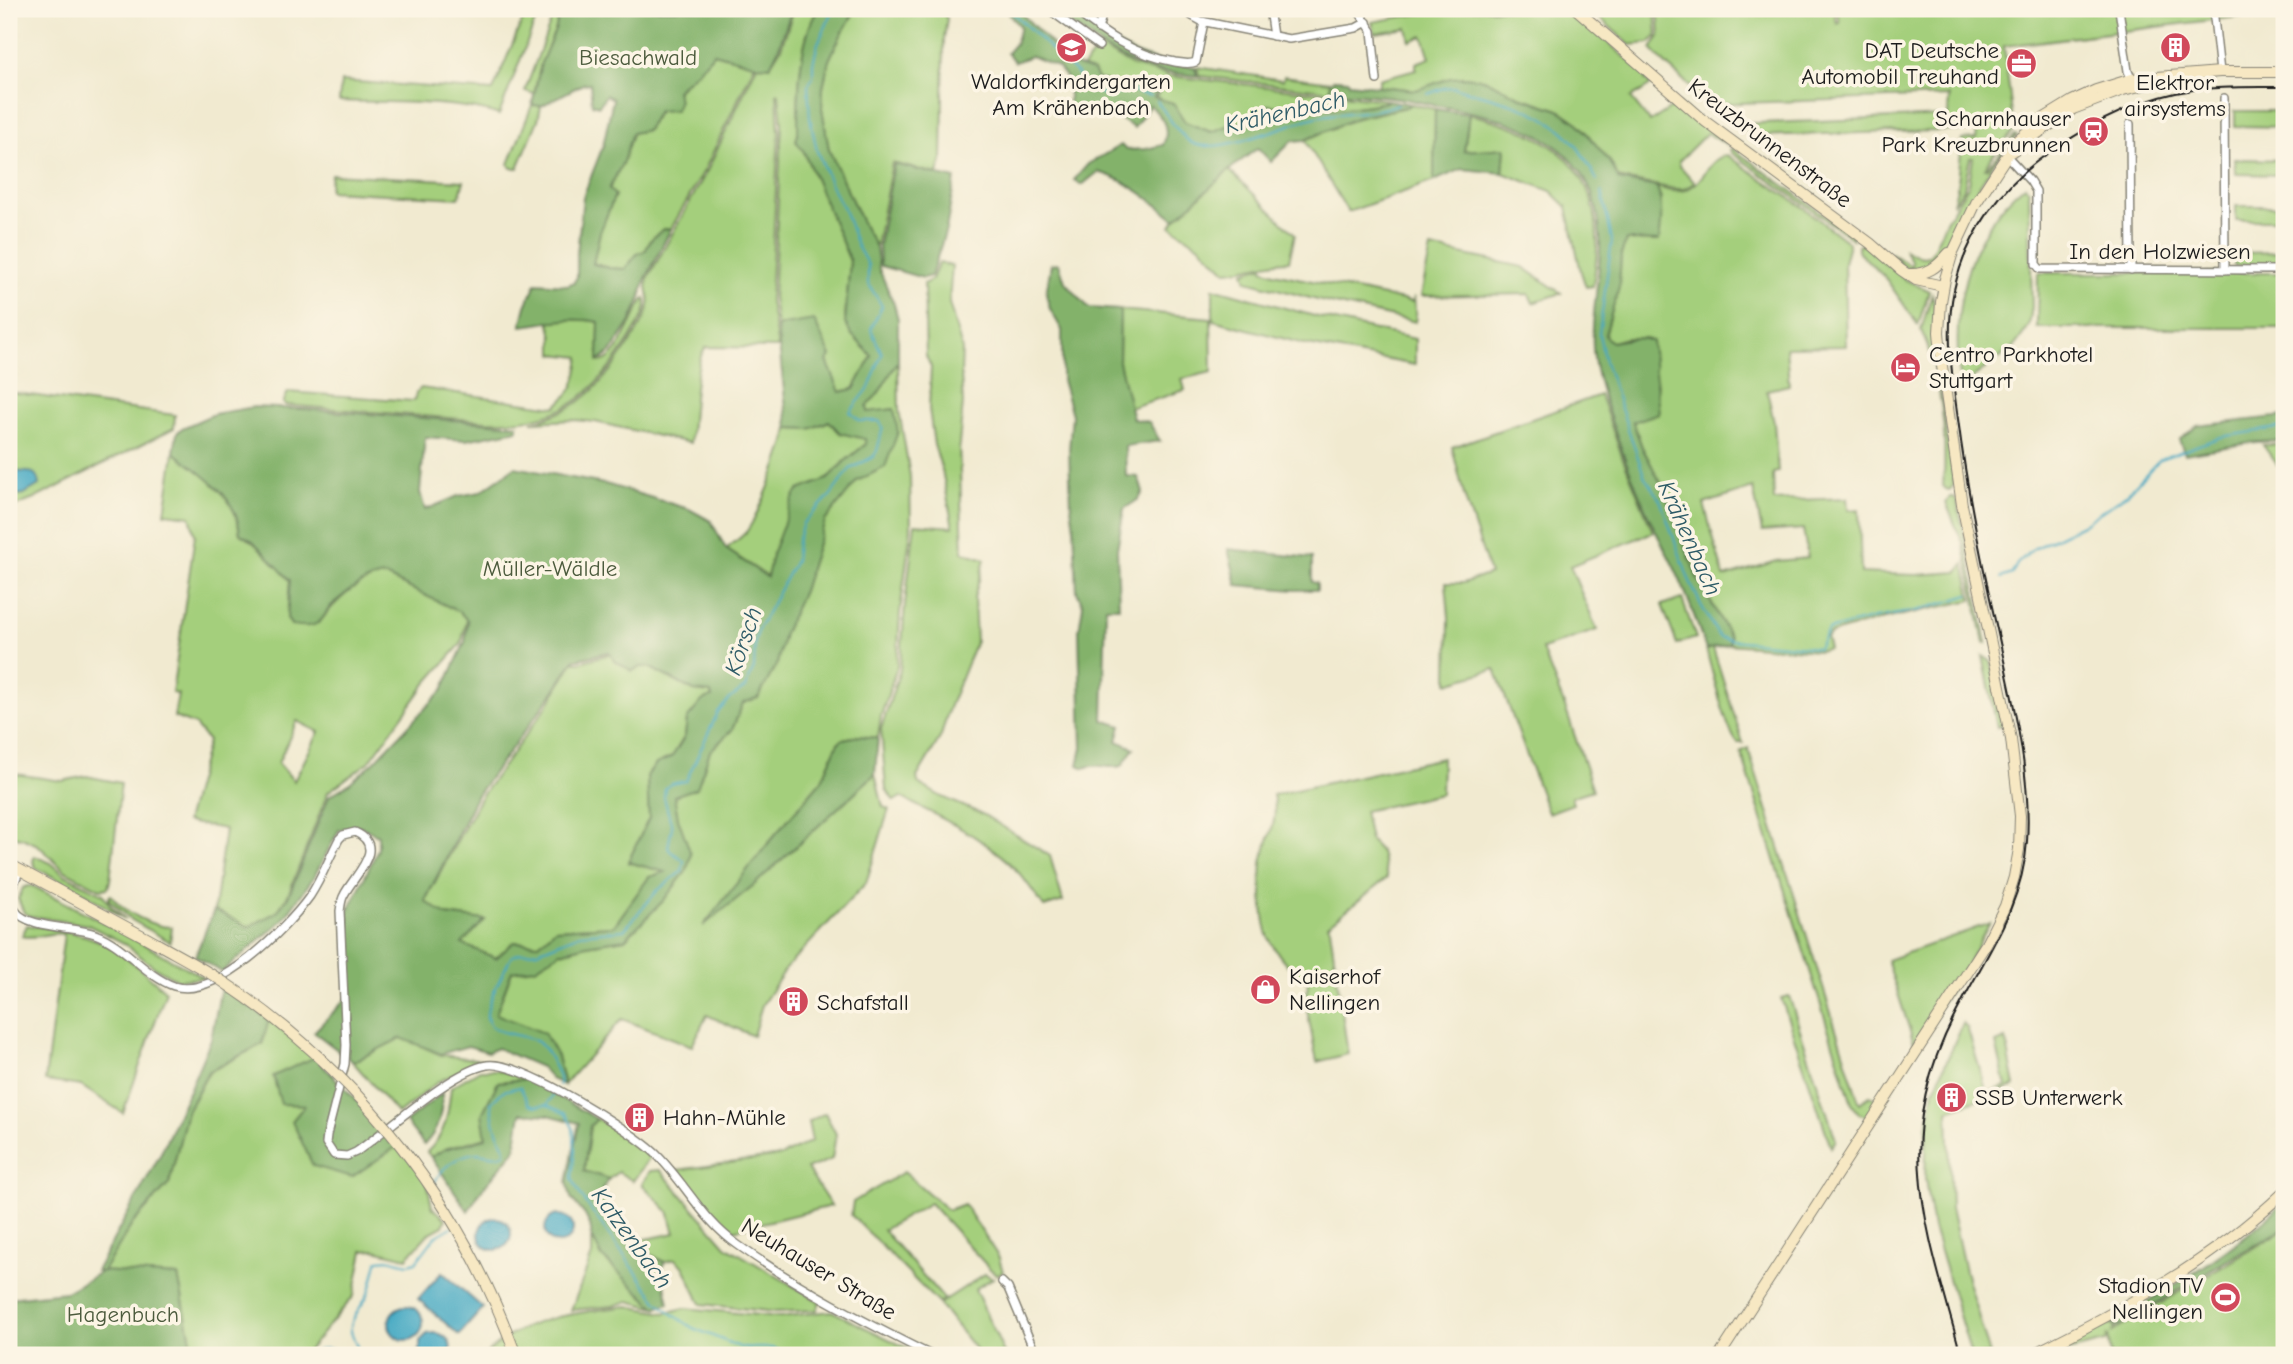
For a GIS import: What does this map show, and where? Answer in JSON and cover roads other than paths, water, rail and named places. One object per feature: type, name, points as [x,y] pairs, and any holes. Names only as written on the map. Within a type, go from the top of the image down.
[{"type":"main road","name":"Kreuzbrunnenstraße","points":[[1579,11],[1706,122],[1870,243],[1906,274],[1916,280],[1943,286]]},
{"type":"main road","points":[[1720,1355],[1986,944],[2008,897],[2018,858],[2020,816],[2011,739],[1962,505],[1939,338],[1943,286],[1956,244],[1976,203],[2009,154],[2073,109],[2133,83],[2163,77],[2220,72],[2284,72]]},
{"type":"main road","points":[[1906,274],[1930,271],[1956,244]]},
{"type":"main road","points":[[9,864],[209,973],[268,1014],[335,1072],[381,1121],[417,1167],[453,1221],[489,1288],[516,1355]]},
{"type":"main road","points":[[2031,1355],[2131,1303],[2192,1266],[2232,1238],[2284,1192]]},
{"type":"street","points":[[1048,9],[1099,46]]},
{"type":"street","points":[[1073,9],[1127,47],[1146,55],[1191,64],[1196,60],[1204,22]]},
{"type":"street","points":[[1098,29],[1104,9]]},
{"type":"street","points":[[1186,9],[1204,22],[1292,39],[1356,28],[1367,22]]},
{"type":"street","points":[[1269,9],[1273,36]]},
{"type":"street","points":[[1357,9],[1373,33],[1377,80]]},
{"type":"street","points":[[2119,9],[2128,71],[2133,83]]},
{"type":"street","points":[[2213,9],[2220,72]]},
{"type":"street","points":[[2224,98],[2225,270]]},
{"type":"street","points":[[2130,124],[2131,270]]},
{"type":"street","name":"In den Holzwiesen","points":[[2009,154],[2036,191],[2037,267],[2040,269],[2284,270]]},
{"type":"street","name":"Neuhauser Straße","points":[[20,870],[11,897],[15,910],[24,919],[75,928],[101,936],[122,948],[164,981],[184,988],[193,988],[210,984],[228,974],[285,925],[320,880],[339,839],[355,832],[367,839],[369,852],[344,896],[340,911],[345,1064],[327,1135],[329,1150],[334,1155],[340,1157],[356,1152],[447,1084],[481,1066],[496,1064],[512,1067],[627,1130],[652,1149],[701,1212],[735,1243],[833,1303],[931,1355]]},
{"type":"street","points":[[1002,1282],[1008,1288],[1036,1355]]},
{"type":"street","points":[[2055,1344],[2061,1355]]},
{"type":"water","points":[[9,470],[33,473],[39,485],[24,494],[9,496]]},
{"type":"water","points":[[559,1215],[569,1219],[573,1229],[569,1239],[559,1243],[549,1239],[545,1229],[549,1219]]},
{"type":"water","points":[[495,1218],[507,1222],[511,1234],[507,1246],[495,1250],[483,1246],[479,1234],[483,1222]]},
{"type":"water","points":[[442,1272],[483,1308],[459,1335],[418,1299]]},
{"type":"water","points":[[406,1306],[418,1311],[423,1323],[418,1335],[406,1340],[394,1335],[389,1323],[394,1311]]},
{"type":"water","points":[[434,1333],[448,1340],[450,1355],[420,1355],[420,1341],[427,1334]]},
{"type":"waterway","name":"Körsch","points":[[559,1085],[556,1069],[540,1044],[533,1039],[501,1031],[489,1023],[489,1004],[509,961],[512,956],[538,951],[580,934],[624,930],[657,891],[682,871],[684,860],[668,847],[672,827],[664,797],[665,788],[686,781],[718,712],[745,688],[754,668],[755,642],[759,628],[795,561],[803,523],[830,496],[850,469],[873,457],[877,451],[883,427],[879,421],[860,421],[850,412],[869,388],[882,354],[871,329],[882,306],[868,283],[868,265],[857,246],[844,209],[817,151],[810,118],[808,85],[813,77],[818,43],[834,9]]},
{"type":"waterway","name":"Krähenbach","points":[[1012,12],[1078,75],[1086,89],[1107,97],[1128,90],[1151,96]]},
{"type":"waterway","name":"Krähenbach","points":[[1428,94],[1453,87],[1531,111],[1559,128],[1571,139],[1597,180]]},
{"type":"waterway","name":"Krähenbach","points":[[1157,101],[1183,135],[1192,143],[1203,146],[1234,143],[1312,118],[1377,110],[1398,104]]},
{"type":"waterway","name":"Krähenbach","points":[[1602,192],[1612,240],[1599,334],[1605,362],[1645,478],[1659,497],[1688,577],[1719,637],[1818,648],[1828,630],[1920,610],[1969,595]]},
{"type":"waterway","name":"Krähenbach","points":[[2001,578],[2012,574],[2017,564],[2033,549],[2082,525],[2127,494],[2160,459],[2221,437],[2284,427]]},
{"type":"waterway","name":"Körsch","points":[[434,1184],[446,1167],[464,1156],[505,1153],[491,1103],[503,1091],[520,1087],[529,1104],[536,1106],[547,1105],[556,1090]]},
{"type":"waterway","name":"Katzenbach","points":[[547,1105],[566,1114],[573,1128],[575,1150],[572,1178],[581,1196],[657,1301],[693,1328],[742,1348],[773,1348],[790,1355]]},
{"type":"waterway","name":"Körsch","points":[[354,1355],[358,1352],[351,1326],[369,1292],[378,1260],[388,1259],[408,1264],[416,1262],[435,1237],[452,1227]]},
{"type":"waterway","name":"Körsch","points":[[313,1355],[321,1349],[349,1355]]},
{"type":"tram line","points":[[1961,1355],[1927,1225],[1921,1185],[1919,1144],[1924,1103],[1935,1060],[1955,1015],[2000,931],[2018,888],[2024,865],[2028,815],[2019,734],[1980,551],[1962,446],[1950,354],[1954,290],[1967,250],[1988,213],[2030,167],[2080,132],[2135,105],[2173,94],[2216,88],[2284,87]]},
{"type":"place","name":"Waldorfkindergarten Am Krähenbach","points":[[1071,47]]},
{"type":"place","name":"Elektror airsystems","points":[[2175,48]]},
{"type":"place","name":"DAT Deutsche Automobil Treuhand","points":[[2022,63]]},
{"type":"place","name":"Scharnhauser Park Kreuzbrunnen","points":[[2094,131]]},
{"type":"place","name":"Centro Parkhotel Stuttgart","points":[[1906,367]]},
{"type":"place","name":"Kaiserhof Nellingen","points":[[1266,989]]},
{"type":"place","name":"Schafstall","points":[[794,1002]]},
{"type":"place","name":"SSB Unterwerk","points":[[1952,1097]]},
{"type":"place","name":"Hahn-Mühle","points":[[640,1117]]},
{"type":"place","name":"Stadion TV Nellingen","points":[[2226,1298]]},
{"type":"park label","name":"Biesachwald","points":[[638,57]]},
{"type":"park label","name":"Müller-Wäldle","points":[[550,568]]},
{"type":"park label","name":"Hagenbuch","points":[[123,1314]]}]
